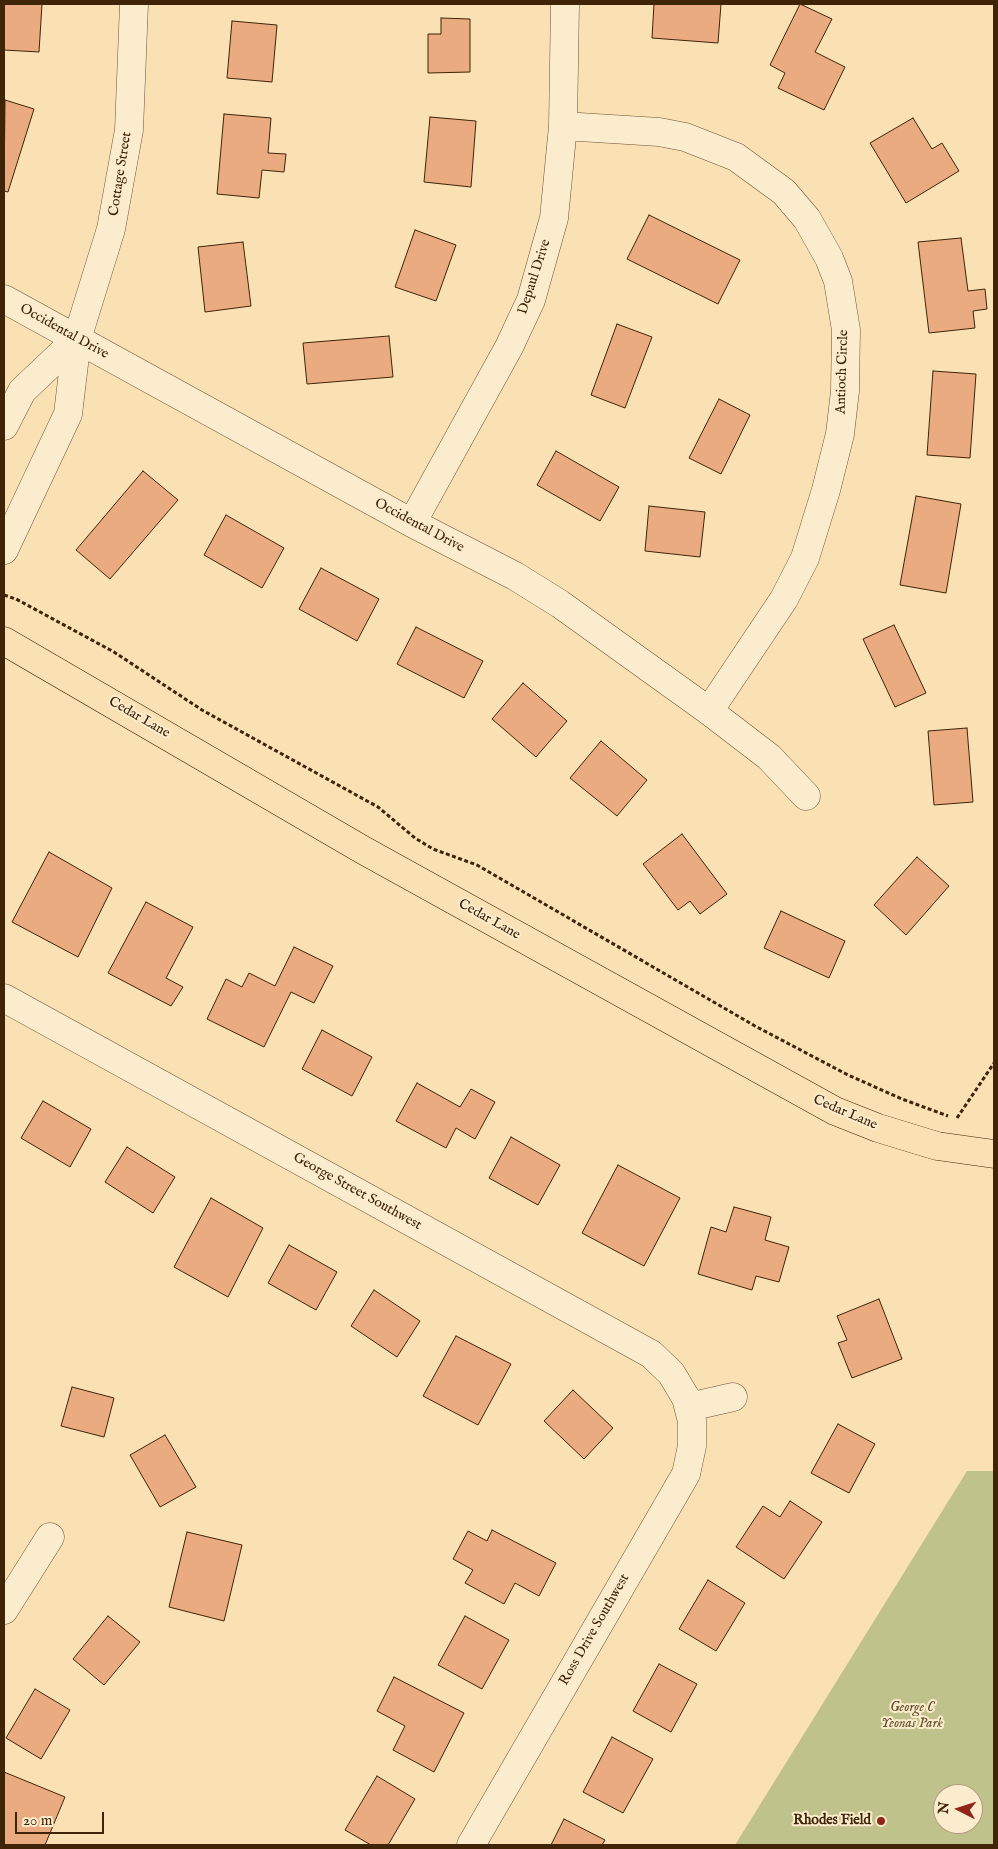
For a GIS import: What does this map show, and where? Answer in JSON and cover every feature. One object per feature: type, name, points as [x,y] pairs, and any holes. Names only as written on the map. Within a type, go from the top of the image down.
[{"type":"main road","name":"Cedar Lane","points":[[4,641],[363,850],[835,1111],[937,1146],[985,1153]]},
{"type":"street","name":"Cottage Street","points":[[4,550],[68,414],[77,339],[112,229],[129,130],[134,4]]},
{"type":"street","name":"Depaul Drive","points":[[412,523],[509,347],[531,300],[554,218],[563,126],[565,4]]},
{"type":"street","name":"Antioch Circle","points":[[563,126],[660,132],[685,137],[736,157],[784,192],[807,219],[829,258],[838,281],[846,330],[845,391],[840,434],[826,490],[805,558],[784,599],[709,711]]},
{"type":"street","name":"Occidental Drive","points":[[4,299],[412,523],[515,576],[560,604],[709,711],[769,757],[806,796]]},
{"type":"street","name":"Cottage Street","points":[[4,426],[22,390],[77,339]]},
{"type":"street","name":"George Street Southwest","points":[[4,998],[651,1354],[671,1373],[689,1408]]},
{"type":"street","points":[[689,1408],[733,1397]]},
{"type":"street","name":"Ross Drive Southwest","points":[[471,1845],[686,1474],[692,1446],[689,1408]]},
{"type":"street","points":[[4,1610],[50,1537]]},
{"type":"path","points":[[4,595],[114,652],[202,710],[378,807],[414,838],[433,849],[477,865],[755,1026],[848,1075],[902,1099],[967,1120]]},
{"type":"path","points":[[957,1118],[994,1063]]},
{"type":"green space","name":"George C Yeonas Park","points":[[967,1471],[994,1471],[994,1845],[735,1845]]},
{"type":"building","points":[[4,4],[42,4],[39,52],[4,50]]},
{"type":"building","points":[[654,4],[721,4],[718,43],[652,38]]},
{"type":"building","points":[[800,4],[832,19],[815,52],[845,67],[824,110],[778,88],[785,73],[770,65]]},
{"type":"building","points":[[441,18],[470,19],[470,72],[428,73],[428,34],[441,34]]},
{"type":"building","points":[[232,21],[277,25],[272,82],[227,78]]},
{"type":"building","points":[[5,100],[34,109],[8,192],[4,191]]},
{"type":"building","points":[[224,114],[271,118],[268,153],[286,154],[284,172],[262,170],[259,198],[217,194]]},
{"type":"building","points":[[430,117],[476,121],[471,187],[424,182]]},
{"type":"building","points":[[913,118],[932,149],[942,143],[959,171],[906,203],[870,143]]},
{"type":"building","points":[[649,215],[740,260],[718,304],[627,259]]},
{"type":"building","points":[[415,230],[456,245],[436,301],[395,287]]},
{"type":"building","points":[[961,238],[968,291],[985,289],[987,309],[973,311],[975,328],[929,333],[918,242]]},
{"type":"building","points":[[243,242],[251,306],[205,312],[198,247]]},
{"type":"building","points":[[617,324],[652,337],[625,408],[591,395]]},
{"type":"building","points":[[389,336],[393,377],[307,384],[303,343]]},
{"type":"building","points":[[933,371],[976,374],[970,458],[927,455]]},
{"type":"building","points":[[719,399],[750,415],[721,474],[689,458]]},
{"type":"building","points":[[556,451],[619,487],[600,521],[537,485]]},
{"type":"building","points":[[143,471],[178,500],[110,579],[76,550]]},
{"type":"building","points":[[916,496],[961,504],[946,593],[900,585]]},
{"type":"building","points":[[649,506],[705,512],[700,557],[645,551]]},
{"type":"building","points":[[226,515],[284,548],[262,588],[204,555]]},
{"type":"building","points":[[321,568],[379,599],[357,641],[299,609]]},
{"type":"building","points":[[894,625],[926,693],[895,707],[863,639]]},
{"type":"building","points":[[416,627],[483,661],[464,698],[397,664]]},
{"type":"building","points":[[523,683],[567,721],[536,757],[492,719]]},
{"type":"building","points":[[967,728],[973,802],[934,805],[928,731]]},
{"type":"building","points":[[601,741],[647,780],[617,816],[570,778]]},
{"type":"building","points":[[682,834],[727,894],[700,914],[690,901],[678,910],[643,864]]},
{"type":"building","points":[[49,852],[112,888],[78,957],[12,922]]},
{"type":"building","points":[[917,857],[949,886],[906,935],[874,905]]},
{"type":"building","points":[[146,902],[193,927],[166,978],[183,987],[171,1006],[108,973]]},
{"type":"building","points":[[781,911],[845,941],[829,978],[764,948]]},
{"type":"building","points":[[294,947],[333,966],[314,1003],[291,992],[264,1047],[207,1019],[226,979],[242,987],[249,973],[275,986]]},
{"type":"building","points":[[322,1030],[372,1057],[352,1096],[302,1069]]},
{"type":"building","points":[[417,1083],[460,1107],[471,1089],[495,1102],[475,1139],[456,1128],[446,1148],[396,1121]]},
{"type":"building","points":[[43,1101],[91,1129],[70,1167],[21,1138]]},
{"type":"building","points":[[511,1137],[560,1165],[538,1205],[489,1178]]},
{"type":"building","points":[[127,1147],[175,1177],[153,1213],[105,1182]]},
{"type":"building","points":[[618,1165],[680,1198],[644,1266],[582,1233]]},
{"type":"building","points":[[211,1198],[263,1228],[228,1297],[174,1267]]},
{"type":"building","points":[[734,1207],[771,1217],[765,1240],[789,1247],[779,1282],[756,1276],[752,1290],[698,1274],[711,1227],[726,1232]]},
{"type":"building","points":[[289,1245],[337,1272],[316,1310],[268,1283]]},
{"type":"building","points":[[374,1290],[420,1321],[397,1357],[351,1326]]},
{"type":"building","points":[[879,1299],[902,1359],[852,1378],[838,1343],[847,1340],[837,1316]]},
{"type":"building","points":[[456,1336],[511,1364],[478,1425],[423,1396]]},
{"type":"building","points":[[72,1387],[114,1398],[104,1437],[61,1426]]},
{"type":"building","points":[[573,1390],[613,1428],[584,1459],[544,1421]]},
{"type":"building","points":[[838,1424],[875,1444],[849,1493],[811,1473]]},
{"type":"building","points":[[165,1435],[196,1487],[160,1507],[130,1455]]},
{"type":"building","points":[[790,1501],[822,1522],[784,1579],[736,1547],[763,1506],[780,1517]]},
{"type":"building","points":[[492,1530],[556,1563],[539,1596],[515,1583],[504,1604],[465,1583],[473,1570],[453,1559],[468,1531],[487,1541]]},
{"type":"building","points":[[187,1532],[242,1545],[224,1621],[169,1607]]},
{"type":"building","points":[[708,1580],[745,1603],[716,1651],[679,1629]]},
{"type":"building","points":[[108,1616],[140,1642],[104,1685],[73,1659]]},
{"type":"building","points":[[465,1616],[509,1640],[482,1689],[438,1665]]},
{"type":"building","points":[[659,1664],[697,1684],[671,1732],[633,1711]]},
{"type":"building","points":[[394,1677],[464,1713],[434,1772],[393,1750],[405,1726],[377,1711]]},
{"type":"building","points":[[35,1689],[70,1710],[41,1759],[6,1738]]},
{"type":"building","points":[[612,1737],[653,1759],[623,1813],[583,1792]]},
{"type":"building","points":[[4,1772],[65,1797],[45,1845],[4,1845]]},
{"type":"building","points":[[377,1776],[415,1799],[388,1845],[371,1845],[345,1830]]},
{"type":"building","points":[[564,1819],[605,1840],[602,1845],[551,1845]]},
{"type":"place","name":"Rhodes Field","points":[[881,1821]]}]
